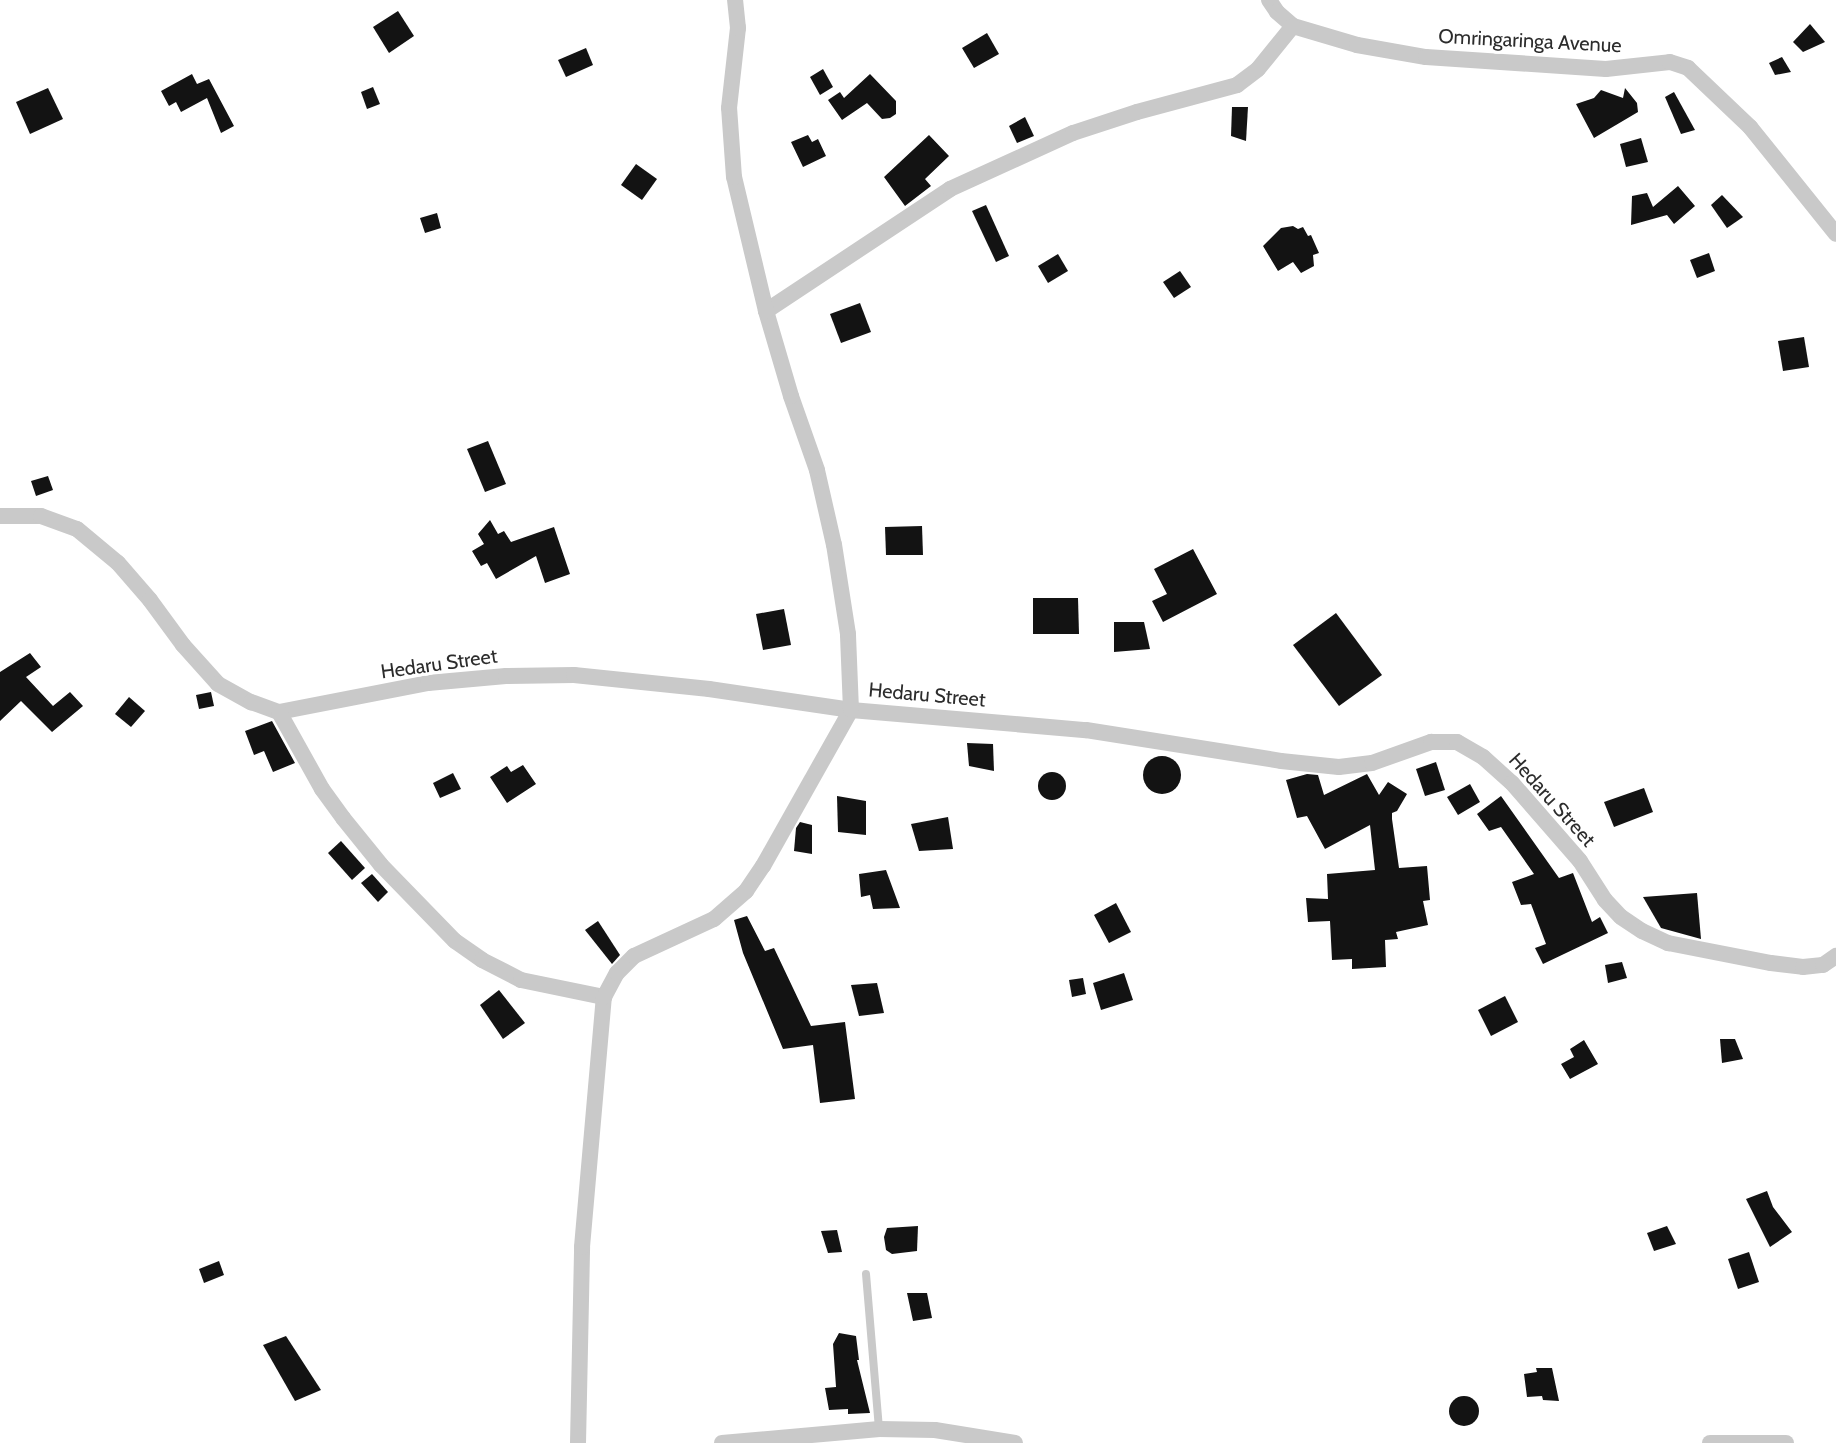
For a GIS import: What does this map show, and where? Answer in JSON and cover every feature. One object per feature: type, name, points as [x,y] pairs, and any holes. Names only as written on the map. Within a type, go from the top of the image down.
[{"type":"street","points":[[578,1443],[582,1247],[604,997],[617,974],[634,956],[714,919],[746,891],[763,866],[851,710],[848,634],[834,545],[817,470],[791,396],[766,311],[734,177],[729,108],[738,28],[735,0]]},
{"type":"street","name":"Omringaringa Avenue","points":[[1269,0],[1277,12],[1293,26],[1356,45],[1426,57],[1606,69],[1670,62],[1688,68],[1750,127],[1836,234]]},
{"type":"street","points":[[766,311],[950,189],[1073,133],[1137,112],[1237,85],[1258,69],[1293,26]]},
{"type":"street","points":[[0,516],[41,516],[77,529],[118,563],[150,600],[183,645],[218,684],[250,702],[279,712],[322,789],[343,818],[381,865],[455,941],[482,960],[521,980],[604,997]]},
{"type":"street","name":"Hedaru Street","points":[[279,712],[428,683],[506,676],[574,675],[709,689],[851,710],[1086,730],[1281,761],[1339,767],[1372,763],[1431,742],[1456,742],[1484,757],[1512,783],[1580,861],[1605,900],[1621,917],[1642,931],[1668,943],[1771,963],[1803,967],[1823,965],[1836,956]]},
{"type":"street","points":[[722,1443],[879,1429],[935,1430],[1015,1443]]},
{"type":"street","points":[[1710,1443],[1786,1443]]},
{"type":"lane","points":[[866,1274],[879,1429]]},
{"type":"building","points":[[398,11],[414,36],[389,53],[373,27]]},
{"type":"building","points":[[1810,24],[1825,42],[1803,52],[1793,42]]},
{"type":"building","points":[[987,33],[999,54],[974,68],[962,48]]},
{"type":"building","points":[[586,48],[593,65],[566,77],[558,60]]},
{"type":"building","points":[[1782,57],[1791,72],[1775,75],[1769,63]]},
{"type":"building","points":[[823,69],[833,87],[820,95],[810,77]]},
{"type":"building","points":[[192,74],[197,84],[209,79],[234,126],[221,133],[207,98],[181,112],[176,102],[169,106],[161,91]]},
{"type":"building","points":[[870,74],[896,101],[896,114],[882,119],[867,103],[842,120],[828,100],[840,92],[844,98]]},
{"type":"building","points":[[373,87],[380,104],[367,109],[361,92]]},
{"type":"building","points":[[48,88],[63,119],[30,134],[16,102]]},
{"type":"building","points":[[1625,88],[1637,103],[1638,112],[1594,138],[1576,104],[1594,98],[1601,90],[1623,98]]},
{"type":"building","points":[[1674,92],[1695,130],[1681,134],[1665,97]]},
{"type":"building","points":[[1232,107],[1248,107],[1246,141],[1231,136]]},
{"type":"building","points":[[1025,117],[1034,136],[1017,143],[1009,126]]},
{"type":"building","points":[[808,135],[812,142],[818,139],[826,156],[803,167],[791,142]]},
{"type":"building","points":[[929,135],[949,156],[925,179],[931,186],[905,206],[884,177]]},
{"type":"building","points":[[1641,138],[1648,162],[1626,167],[1620,144]]},
{"type":"building","points":[[636,164],[657,179],[642,200],[621,185]]},
{"type":"building","points":[[1678,186],[1695,206],[1674,224],[1667,215],[1631,225],[1632,196],[1647,193],[1653,207]]},
{"type":"building","points":[[1722,195],[1743,217],[1727,228],[1711,205]]},
{"type":"building","points":[[986,205],[1009,256],[996,262],[972,211]]},
{"type":"building","points":[[437,213],[441,228],[425,233],[420,218]]},
{"type":"building","points":[[1293,226],[1298,229],[1303,227],[1308,236],[1311,235],[1319,253],[1313,255],[1314,266],[1301,273],[1293,262],[1278,271],[1263,246],[1281,228]]},
{"type":"building","points":[[1709,253],[1715,271],[1697,278],[1690,260]]},
{"type":"building","points":[[1058,254],[1068,271],[1048,283],[1038,266]]},
{"type":"building","points":[[1180,271],[1191,287],[1174,298],[1163,282]]},
{"type":"building","points":[[860,303],[871,332],[841,343],[830,314]]},
{"type":"building","points":[[1804,337],[1809,367],[1783,371],[1778,341]]},
{"type":"building","points":[[488,441],[506,484],[485,492],[467,449]]},
{"type":"building","points":[[48,476],[53,490],[36,496],[31,481]]},
{"type":"building","points":[[490,520],[498,534],[504,531],[511,542],[554,527],[570,574],[545,583],[536,556],[496,579],[487,563],[481,566],[472,551],[484,544],[478,534]]},
{"type":"building","points":[[922,526],[923,555],[886,555],[885,527]]},
{"type":"building","points":[[1193,549],[1217,594],[1163,622],[1152,601],[1167,594],[1154,569]]},
{"type":"building","points":[[1033,598],[1078,598],[1079,634],[1033,634]]},
{"type":"building","points":[[784,609],[791,645],[763,650],[756,614]]},
{"type":"building","points":[[1336,613],[1382,675],[1339,706],[1293,645]]},
{"type":"building","points":[[1114,622],[1144,622],[1150,649],[1114,652]]},
{"type":"building","points":[[30,653],[41,667],[26,677],[53,706],[70,692],[83,706],[52,732],[21,701],[0,721],[0,672]]},
{"type":"building","points":[[211,692],[214,706],[199,709],[196,695]]},
{"type":"building","points":[[129,697],[145,711],[131,727],[115,714]]},
{"type":"building","points":[[272,721],[295,763],[273,772],[264,751],[254,755],[245,731]]},
{"type":"building","points":[[967,743],[993,744],[994,771],[969,766]]},
{"type":"building","points":[[1162,756],[1176,761],[1181,775],[1176,789],[1162,794],[1148,789],[1143,775],[1148,761]]},
{"type":"building","points":[[1436,762],[1445,790],[1425,796],[1416,769]]},
{"type":"building","points":[[523,765],[536,784],[507,803],[490,777],[507,766],[511,772]]},
{"type":"building","points":[[1052,772],[1062,776],[1066,786],[1062,796],[1052,800],[1042,796],[1038,786],[1042,776]]},
{"type":"building","points":[[453,773],[461,789],[440,798],[433,783]]},
{"type":"building","points":[[1307,774],[1318,775],[1324,795],[1367,774],[1379,795],[1388,782],[1407,794],[1397,811],[1392,813],[1399,868],[1427,866],[1430,900],[1423,901],[1428,925],[1396,932],[1398,939],[1385,940],[1386,967],[1352,969],[1352,959],[1332,960],[1330,921],[1308,922],[1306,898],[1328,899],[1327,874],[1375,870],[1370,825],[1325,849],[1307,816],[1297,818],[1286,780]]},
{"type":"building","points":[[1470,784],[1480,802],[1458,815],[1447,797]]},
{"type":"building","points":[[1644,788],[1653,812],[1614,827],[1604,802]]},
{"type":"building","points":[[837,796],[866,801],[866,835],[838,832]]},
{"type":"building","points":[[1501,796],[1559,878],[1573,873],[1592,922],[1600,917],[1608,933],[1543,964],[1535,948],[1546,944],[1531,904],[1521,905],[1512,882],[1534,874],[1501,827],[1489,831],[1477,814]]},
{"type":"building","points":[[948,817],[953,849],[919,851],[911,824]]},
{"type":"building","points":[[800,822],[812,825],[812,854],[794,851],[796,828]]},
{"type":"building","points":[[341,841],[365,868],[352,880],[328,853]]},
{"type":"building","points":[[886,870],[900,908],[873,909],[870,895],[861,897],[859,874]]},
{"type":"building","points":[[372,874],[388,892],[378,902],[361,883]]},
{"type":"building","points":[[1697,893],[1701,939],[1661,928],[1643,897]]},
{"type":"building","points":[[1116,903],[1131,932],[1109,943],[1094,915]]},
{"type":"building","points":[[747,916],[765,951],[774,948],[811,1026],[845,1022],[855,1099],[820,1103],[813,1045],[783,1049],[743,953],[734,920]]},
{"type":"building","points":[[598,921],[620,955],[612,964],[585,930]]},
{"type":"building","points":[[1622,962],[1627,978],[1608,983],[1605,965]]},
{"type":"building","points":[[1124,973],[1133,1000],[1101,1010],[1093,983]]},
{"type":"building","points":[[1083,978],[1086,994],[1072,997],[1069,980]]},
{"type":"building","points":[[877,983],[884,1013],[859,1016],[851,985]]},
{"type":"building","points":[[499,990],[525,1023],[503,1039],[480,1005]]},
{"type":"building","points":[[1505,996],[1518,1022],[1491,1036],[1478,1010]]},
{"type":"building","points":[[1720,1039],[1735,1039],[1743,1059],[1722,1063]]},
{"type":"building","points":[[1584,1040],[1598,1064],[1570,1079],[1561,1064],[1574,1057],[1570,1049]]},
{"type":"building","points":[[1767,1191],[1773,1207],[1792,1232],[1770,1247],[1746,1199]]},
{"type":"building","points":[[918,1226],[917,1251],[892,1254],[886,1250],[884,1237],[887,1228]]},
{"type":"building","points":[[1667,1226],[1676,1244],[1654,1251],[1647,1233]]},
{"type":"building","points":[[837,1230],[842,1252],[828,1253],[821,1231]]},
{"type":"building","points":[[1749,1252],[1759,1282],[1738,1289],[1728,1259]]},
{"type":"building","points":[[219,1261],[224,1275],[204,1283],[199,1269]]},
{"type":"building","points":[[907,1293],[927,1293],[932,1318],[913,1321]]},
{"type":"building","points":[[839,1333],[856,1336],[859,1360],[857,1360],[870,1413],[848,1414],[848,1409],[829,1410],[825,1388],[836,1387],[833,1344]]},
{"type":"building","points":[[286,1336],[321,1390],[295,1401],[263,1345]]},
{"type":"building","points":[[1536,1368],[1552,1368],[1559,1401],[1543,1400],[1542,1396],[1527,1397],[1524,1374],[1537,1372]]},
{"type":"building","points":[[1464,1396],[1475,1400],[1479,1411],[1475,1422],[1464,1426],[1453,1422],[1449,1411],[1453,1400]]}]
